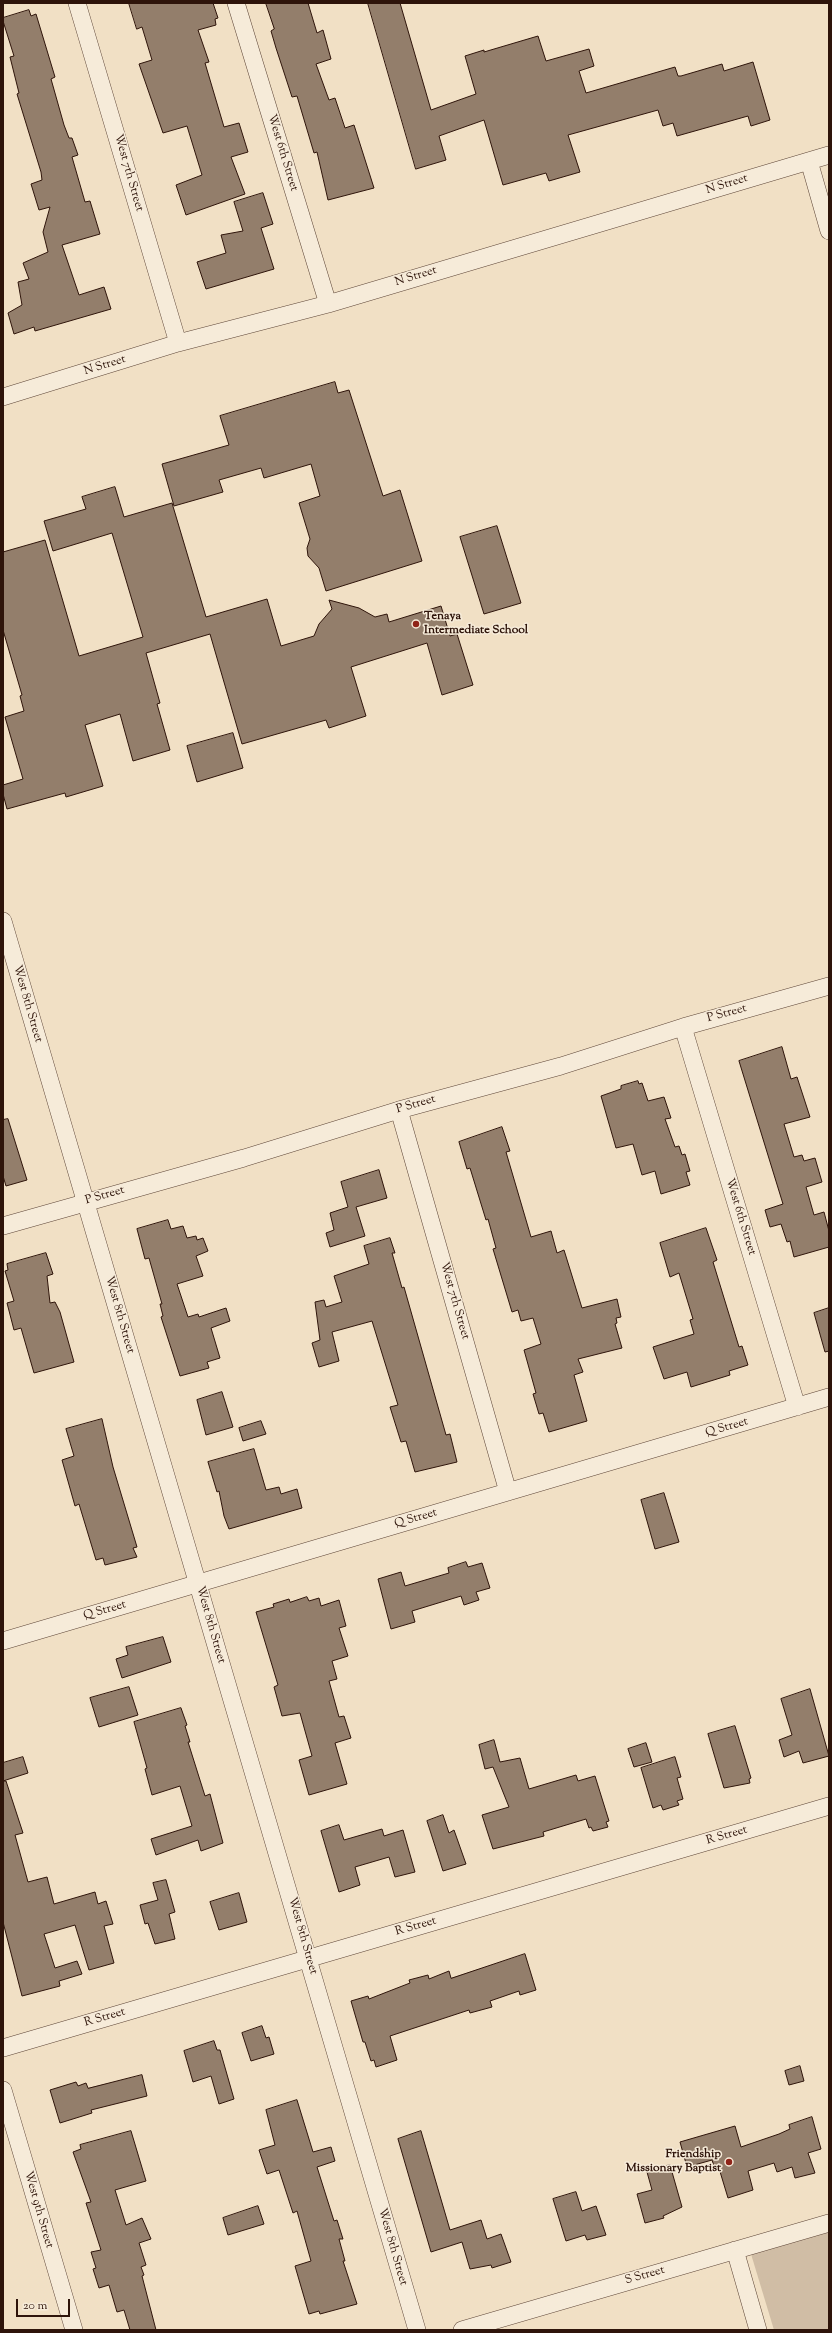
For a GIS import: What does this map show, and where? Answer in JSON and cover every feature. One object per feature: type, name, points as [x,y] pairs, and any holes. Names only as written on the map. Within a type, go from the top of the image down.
[{"type":"street","name":"West 7th Street","points":[[78,3],[178,343]]},
{"type":"street","name":"West 6th Street","points":[[236,3],[328,304]]},
{"type":"street","name":"N Street","points":[[3,397],[178,343],[328,304],[829,155]]},
{"type":"street","points":[[809,161],[829,231]]},
{"type":"street","name":"West 8th Street","points":[[3,921],[417,2330]]},
{"type":"street","name":"P Street","points":[[3,1226],[244,1158],[399,1110],[560,1066],[683,1027],[829,986]]},
{"type":"street","name":"West 6th Street","points":[[683,1027],[797,1407]]},
{"type":"street","name":"West 7th Street","points":[[399,1110],[508,1492]]},
{"type":"street","name":"Q Street","points":[[3,1641],[829,1398]]},
{"type":"street","name":"R Street","points":[[3,2048],[829,1806]]},
{"type":"street","name":"West 9th Street","points":[[3,2090],[74,2330]]},
{"type":"street","name":"S Street","points":[[462,2330],[829,2223]]},
{"type":"street","points":[[735,2250],[758,2330]]},
{"type":"shaded area","points":[[829,2231],[829,2330],[774,2330],[751,2254]]},
{"type":"building","points":[[129,3],[213,3],[218,18],[215,19],[216,25],[198,30],[209,62],[205,63],[224,127],[239,123],[248,152],[231,157],[245,194],[186,215],[176,185],[202,175],[187,126],[163,133],[139,64],[152,60],[142,27],[137,29]]},
{"type":"building","points":[[266,3],[308,3],[317,33],[323,30],[331,59],[316,64],[329,100],[335,98],[345,128],[354,125],[374,188],[328,200],[317,152],[314,153],[297,96],[292,97],[276,48],[271,31],[274,29]]},
{"type":"building","points":[[368,3],[400,3],[431,110],[476,94],[465,56],[538,36],[546,61],[589,49],[594,66],[579,71],[586,93],[675,67],[678,76],[681,76],[722,64],[724,71],[753,62],[770,120],[751,126],[748,116],[677,136],[673,123],[663,126],[658,110],[568,135],[580,172],[549,181],[546,173],[503,185],[484,120],[439,136],[446,160],[416,169]]},
{"type":"building","points":[[29,10],[31,16],[36,14],[55,77],[51,79],[64,125],[69,138],[72,138],[78,155],[72,157],[85,202],[90,201],[100,234],[62,245],[79,295],[104,287],[111,309],[35,331],[34,327],[14,334],[8,313],[22,305],[18,282],[29,279],[23,263],[48,252],[43,232],[50,207],[39,210],[31,184],[42,180],[41,172],[17,94],[19,93],[10,57],[14,56],[3,21],[3,18]]},
{"type":"building","points":[[263,193],[273,224],[261,228],[274,269],[206,289],[197,262],[226,253],[221,235],[243,231],[234,202]]},
{"type":"building","points":[[335,382],[338,393],[349,390],[383,496],[400,490],[422,561],[326,591],[319,568],[308,556],[307,548],[310,539],[299,503],[320,496],[311,464],[264,478],[261,468],[219,480],[223,492],[174,506],[162,464],[229,445],[220,416]]},
{"type":"building","points":[[115,487],[124,517],[172,503],[206,617],[267,599],[281,646],[314,636],[319,624],[332,609],[329,600],[359,608],[375,617],[387,614],[389,622],[441,606],[450,636],[457,634],[473,685],[442,695],[427,643],[351,667],[366,716],[329,728],[326,720],[242,744],[210,634],[146,653],[160,703],[157,704],[170,750],[133,761],[120,714],[85,725],[103,786],[66,797],[65,793],[7,809],[3,794],[3,785],[23,779],[5,717],[24,711],[20,696],[22,695],[3,630],[3,552],[45,540],[79,656],[143,637],[112,533],[53,551],[44,521],[86,509],[82,497]]},
{"type":"building","points":[[497,526],[521,603],[484,614],[460,537]]},
{"type":"building","points":[[233,733],[243,768],[197,782],[187,746]]},
{"type":"building","points":[[782,1047],[791,1079],[797,1077],[810,1117],[784,1124],[794,1157],[802,1155],[804,1161],[815,1158],[822,1182],[806,1187],[814,1215],[824,1212],[829,1231],[829,1247],[794,1257],[790,1241],[787,1242],[781,1224],[770,1227],[765,1210],[783,1204],[739,1061]]},
{"type":"building","points":[[638,1081],[639,1084],[642,1083],[648,1101],[664,1097],[671,1118],[665,1119],[675,1147],[679,1146],[682,1155],[685,1154],[690,1171],[686,1172],[690,1185],[661,1194],[655,1171],[642,1175],[633,1144],[616,1148],[601,1096],[621,1089],[621,1086]]},
{"type":"building","points":[[8,1119],[27,1180],[6,1186],[3,1176],[3,1120]]},
{"type":"building","points":[[502,1127],[510,1151],[506,1152],[531,1237],[551,1231],[557,1253],[564,1250],[582,1308],[617,1299],[621,1317],[616,1318],[617,1323],[615,1324],[622,1348],[578,1359],[583,1372],[574,1375],[587,1421],[549,1432],[543,1413],[539,1414],[533,1394],[536,1393],[524,1350],[541,1344],[533,1318],[521,1321],[518,1310],[512,1312],[493,1249],[496,1248],[488,1219],[486,1220],[470,1168],[467,1169],[459,1142]]},
{"type":"building","points":[[379,1170],[387,1198],[356,1207],[365,1236],[330,1247],[326,1233],[334,1230],[330,1213],[348,1207],[341,1182]]},
{"type":"building","points":[[168,1220],[171,1229],[183,1226],[187,1238],[196,1236],[197,1240],[203,1238],[208,1251],[196,1256],[203,1276],[177,1284],[188,1317],[198,1314],[199,1317],[226,1308],[230,1321],[211,1328],[220,1358],[207,1362],[209,1368],[180,1376],[161,1317],[163,1316],[160,1304],[162,1304],[149,1258],[145,1259],[137,1229]]},
{"type":"building","points":[[706,1228],[717,1260],[713,1262],[739,1347],[742,1346],[748,1365],[729,1371],[730,1375],[691,1387],[687,1372],[664,1379],[653,1347],[694,1334],[690,1320],[693,1319],[679,1273],[670,1277],[660,1243]]},
{"type":"building","points":[[390,1238],[395,1253],[392,1253],[402,1288],[404,1287],[446,1435],[450,1434],[457,1462],[415,1472],[406,1441],[401,1442],[390,1407],[398,1405],[372,1321],[332,1332],[339,1361],[319,1367],[312,1343],[320,1340],[315,1302],[324,1300],[326,1307],[342,1302],[334,1276],[369,1264],[364,1246]]},
{"type":"building","points":[[46,1253],[53,1274],[47,1276],[50,1303],[55,1302],[60,1312],[74,1362],[34,1373],[21,1328],[14,1330],[7,1303],[14,1301],[5,1271],[8,1270],[7,1264]]},
{"type":"building","points":[[829,1308],[829,1351],[825,1352],[814,1313]]},
{"type":"building","points":[[222,1392],[233,1427],[206,1435],[197,1400]]},
{"type":"building","points":[[102,1419],[113,1467],[137,1547],[133,1548],[137,1557],[105,1565],[103,1558],[96,1560],[79,1504],[75,1506],[62,1460],[74,1456],[66,1429]]},
{"type":"building","points":[[261,1421],[266,1434],[243,1441],[239,1428]]},
{"type":"building","points":[[254,1449],[266,1490],[279,1487],[281,1494],[297,1489],[302,1508],[229,1529],[224,1516],[219,1491],[217,1492],[208,1462]]},
{"type":"building","points":[[664,1493],[679,1542],[655,1549],[641,1500]]},
{"type":"building","points":[[466,1562],[468,1567],[482,1563],[490,1588],[476,1592],[479,1600],[464,1605],[461,1596],[412,1611],[415,1622],[391,1629],[378,1579],[401,1572],[405,1586],[449,1573],[448,1568]]},
{"type":"building","points":[[307,1597],[309,1601],[319,1598],[321,1606],[339,1600],[346,1626],[339,1628],[348,1656],[332,1661],[337,1679],[329,1681],[339,1717],[344,1716],[351,1738],[335,1743],[347,1784],[309,1795],[299,1760],[312,1756],[300,1713],[282,1716],[274,1687],[278,1685],[256,1612],[274,1607],[273,1604],[289,1599],[290,1602]]},
{"type":"building","points":[[163,1637],[171,1662],[122,1678],[116,1659],[128,1655],[126,1647]]},
{"type":"building","points":[[129,1687],[138,1715],[99,1727],[90,1698]]},
{"type":"building","points":[[810,1689],[829,1756],[803,1763],[799,1751],[784,1757],[779,1740],[792,1735],[781,1699]]},
{"type":"building","points":[[181,1708],[187,1725],[185,1726],[190,1742],[188,1742],[205,1796],[210,1794],[223,1843],[201,1851],[198,1840],[156,1855],[151,1839],[192,1826],[180,1786],[152,1795],[145,1769],[147,1768],[134,1722]]},
{"type":"building","points":[[735,1726],[751,1778],[749,1779],[750,1783],[724,1788],[708,1734]]},
{"type":"building","points":[[494,1740],[500,1762],[520,1758],[529,1789],[576,1775],[578,1781],[595,1776],[609,1821],[606,1822],[608,1827],[593,1831],[591,1827],[589,1828],[586,1819],[543,1832],[544,1836],[493,1849],[482,1815],[509,1807],[493,1767],[485,1769],[479,1745]]},
{"type":"building","points":[[646,1743],[652,1762],[634,1767],[628,1749]]},
{"type":"building","points":[[23,1757],[28,1773],[3,1781],[3,1763]]},
{"type":"building","points":[[675,1757],[681,1777],[677,1778],[683,1799],[677,1801],[679,1805],[663,1810],[661,1805],[653,1808],[641,1768]]},
{"type":"building","points":[[3,1781],[6,1781],[23,1833],[15,1835],[28,1882],[47,1877],[54,1904],[95,1892],[98,1904],[106,1901],[113,1924],[104,1926],[114,1963],[89,1970],[75,1925],[44,1934],[55,1968],[77,1961],[82,1974],[59,1981],[60,1986],[22,1996],[3,1922]]},
{"type":"building","points":[[443,1815],[449,1833],[454,1830],[466,1864],[443,1871],[427,1821]]},
{"type":"building","points":[[339,1825],[344,1840],[382,1829],[384,1836],[403,1830],[415,1872],[395,1877],[389,1857],[355,1867],[360,1885],[339,1892],[321,1831]]},
{"type":"building","points":[[166,1880],[175,1912],[169,1914],[175,1939],[155,1944],[148,1923],[145,1924],[140,1905],[158,1900],[153,1883]]},
{"type":"building","points":[[239,1893],[247,1922],[219,1930],[210,1902]]},
{"type":"building","points":[[525,1954],[536,1990],[520,1995],[519,1991],[490,2001],[492,2007],[470,2013],[469,2010],[390,2036],[397,2060],[376,2067],[374,2060],[371,2061],[365,2042],[363,2042],[351,2001],[368,1996],[369,1999],[410,1983],[409,1980],[428,1975],[429,1979],[449,1971],[451,1978]]},
{"type":"building","points":[[262,2026],[266,2038],[269,2037],[274,2054],[251,2061],[242,2033]]},
{"type":"building","points":[[214,2041],[217,2050],[220,2050],[234,2099],[219,2104],[211,2076],[193,2082],[184,2051]]},
{"type":"building","points":[[800,2066],[804,2081],[789,2085],[785,2071]]},
{"type":"building","points":[[142,2075],[147,2096],[91,2110],[92,2113],[60,2123],[50,2090],[76,2082],[78,2086],[86,2083],[88,2088]]},
{"type":"building","points":[[297,2100],[313,2152],[331,2147],[335,2161],[317,2167],[334,2221],[337,2220],[343,2239],[339,2239],[345,2261],[343,2261],[357,2304],[320,2314],[319,2311],[309,2314],[295,2266],[311,2261],[297,2211],[293,2213],[279,2170],[267,2174],[259,2150],[275,2145],[266,2110]]},
{"type":"building","points":[[812,2117],[821,2149],[808,2153],[815,2173],[795,2178],[792,2167],[777,2172],[774,2163],[748,2171],[753,2190],[728,2198],[718,2165],[714,2166],[712,2160],[687,2167],[680,2142],[735,2126],[741,2147],[779,2134],[790,2129],[789,2125]]},
{"type":"building","points":[[131,2131],[146,2181],[115,2190],[126,2225],[142,2218],[151,2239],[139,2243],[146,2265],[141,2267],[144,2275],[142,2276],[156,2330],[130,2330],[124,2310],[117,2312],[109,2285],[99,2288],[93,2269],[96,2268],[91,2252],[101,2250],[86,2203],[91,2202],[73,2152],[81,2149],[80,2145]]},
{"type":"building","points":[[421,2131],[450,2230],[481,2220],[487,2239],[501,2234],[511,2262],[492,2268],[491,2265],[470,2269],[462,2242],[431,2252],[398,2139]]},
{"type":"building","points":[[670,2165],[682,2207],[663,2216],[664,2218],[645,2223],[637,2194],[652,2190],[647,2172]]},
{"type":"building","points":[[576,2192],[582,2211],[596,2206],[606,2235],[587,2240],[585,2235],[566,2241],[553,2199]]},
{"type":"building","points":[[258,2206],[264,2224],[228,2235],[223,2218]]},
{"type":"place","name":"Tenaya Intermediate School","points":[[416,624]]},
{"type":"place","name":"Friendship Missionary Baptist","points":[[729,2162]]}]
